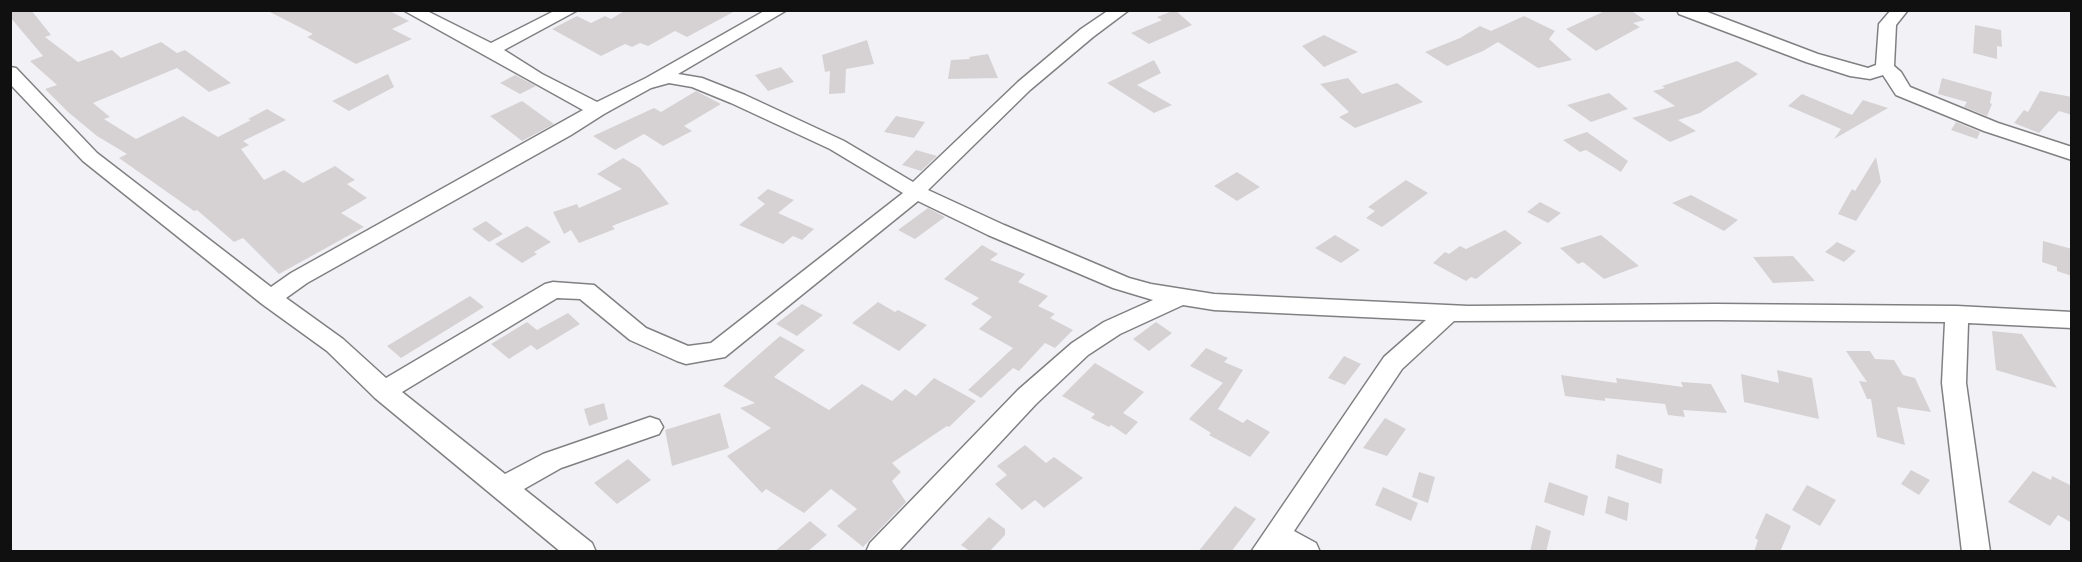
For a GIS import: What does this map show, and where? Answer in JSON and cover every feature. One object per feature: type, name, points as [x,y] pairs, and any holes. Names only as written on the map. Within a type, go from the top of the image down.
[{"type":"street","points":[[411,10],[491,50],[536,78],[597,110]]},
{"type":"street","points":[[491,50],[570,10]]},
{"type":"street","points":[[270,298],[299,278],[779,10]]},
{"type":"street","points":[[384,391],[553,290],[586,291],[638,334],[686,355],[717,351],[846,247],[905,203],[937,168],[1024,86],[1087,33],[1121,10]]},
{"type":"street","points":[[1685,10],[1812,58],[1856,72],[1870,74],[1885,68]]},
{"type":"street","points":[[1885,68],[1888,24],[1900,10]]},
{"type":"street","points":[[1885,68],[1895,76],[1903,91],[1991,127],[2072,154]]},
{"type":"street","points":[[13,78],[90,157],[270,298],[335,345],[384,391],[582,552]]},
{"type":"street","points":[[645,84],[669,78],[696,82],[837,145],[916,192],[996,230],[1121,283],[1150,292],[1180,297],[1225,303],[1448,314],[1715,312],[1957,314],[2072,320]]},
{"type":"street","points":[[880,552],[1027,398],[1080,349],[1112,328],[1180,297]]},
{"type":"street","points":[[1306,552],[1271,543],[1393,363],[1448,314]]},
{"type":"street","points":[[1957,314],[1954,383],[1976,552]]},
{"type":"street","points":[[503,488],[552,461],[650,427]]},
{"type":"building","points":[[10,10],[31,10],[51,35],[45,37],[78,62],[112,50],[121,58],[161,42],[177,53],[185,50],[231,83],[209,92],[177,68],[93,103],[110,117],[104,119],[136,139],[183,116],[218,137],[267,109],[286,120],[243,141],[249,145],[241,149],[264,180],[284,170],[303,183],[335,166],[355,180],[347,184],[367,198],[341,213],[364,227],[279,274],[243,238],[234,242],[197,210],[194,211],[119,158],[127,154],[97,136],[68,112],[45,89],[57,85],[30,61],[43,56],[10,17]]},
{"type":"building","points":[[266,10],[388,10],[409,21],[392,29],[412,39],[356,64],[307,37],[313,34]]},
{"type":"building","points":[[626,10],[737,10],[687,37],[675,31],[648,46],[640,43],[632,47],[625,44],[601,56],[552,29],[577,16],[591,23],[605,16],[611,19]]},
{"type":"building","points":[[1175,10],[1192,25],[1149,44],[1131,33],[1162,20],[1157,17]]},
{"type":"building","points":[[1607,10],[1630,10],[1645,20],[1633,23],[1640,27],[1596,51],[1566,29]]},
{"type":"building","points":[[1524,16],[1555,31],[1549,39],[1572,60],[1538,68],[1498,42],[1447,66],[1425,52],[1460,38],[1480,26],[1491,31]]},
{"type":"building","points":[[1975,25],[2001,30],[2002,47],[1997,46],[1997,59],[1973,53]]},
{"type":"building","points":[[1324,35],[1358,52],[1324,67],[1302,46]]},
{"type":"building","points":[[867,40],[874,64],[846,69],[845,93],[829,94],[830,71],[825,72],[822,55]]},
{"type":"building","points":[[988,54],[998,78],[948,79],[951,60],[970,59],[969,57]]},
{"type":"building","points":[[1154,60],[1161,73],[1137,85],[1172,105],[1154,113],[1107,83]]},
{"type":"building","points":[[1737,61],[1758,74],[1700,113],[1678,120],[1696,131],[1670,142],[1632,118],[1675,106],[1653,91],[1665,88],[1662,86]]},
{"type":"building","points":[[781,67],[794,82],[768,91],[755,75]]},
{"type":"building","points":[[388,74],[394,87],[349,111],[332,101]]},
{"type":"building","points":[[515,75],[536,86],[520,94],[500,83]]},
{"type":"building","points":[[1348,78],[1362,94],[1397,83],[1423,102],[1355,128],[1339,117],[1349,112],[1320,84]]},
{"type":"building","points":[[1942,78],[1992,92],[1990,103],[1992,104],[1987,116],[1964,107],[1967,102],[1938,94]]},
{"type":"building","points":[[696,91],[721,104],[684,126],[692,131],[663,146],[644,134],[615,150],[593,136],[654,108],[661,112]]},
{"type":"building","points":[[2040,91],[2072,97],[2072,115],[2059,111],[2039,133],[2014,123],[2024,110],[2028,112]]},
{"type":"building","points":[[1609,93],[1628,109],[1591,122],[1567,105]]},
{"type":"building","points":[[1802,94],[1852,115],[1863,100],[1888,108],[1834,139],[1841,129],[1788,106]]},
{"type":"building","points":[[522,101],[554,124],[522,141],[490,116]]},
{"type":"building","points":[[896,116],[925,122],[914,138],[884,132]]},
{"type":"building","points":[[1956,122],[1980,132],[1977,139],[1951,130]]},
{"type":"building","points":[[1587,132],[1628,161],[1621,172],[1586,150],[1580,152],[1563,140]]},
{"type":"building","points":[[916,150],[937,156],[921,171],[902,165]]},
{"type":"building","points":[[1876,157],[1881,182],[1856,221],[1838,214],[1852,189],[1855,191]]},
{"type":"building","points":[[623,158],[640,168],[669,204],[612,226],[615,229],[579,243],[571,230],[564,234],[553,212],[577,204],[579,208],[622,189],[597,174]]},
{"type":"building","points":[[1237,172],[1260,187],[1237,201],[1214,186]]},
{"type":"building","points":[[1406,180],[1428,193],[1382,227],[1366,218],[1375,211],[1368,207]]},
{"type":"building","points":[[768,189],[794,200],[778,213],[814,229],[802,240],[793,236],[783,244],[739,225],[765,204],[757,198]]},
{"type":"building","points":[[1691,195],[1738,220],[1724,231],[1672,203]]},
{"type":"building","points":[[1540,202],[1561,213],[1548,223],[1527,212]]},
{"type":"building","points":[[928,208],[945,217],[915,239],[898,230]]},
{"type":"building","points":[[486,221],[503,234],[489,242],[472,229]]},
{"type":"building","points":[[527,226],[551,242],[534,252],[537,254],[522,263],[495,244]]},
{"type":"building","points":[[1505,230],[1522,243],[1476,279],[1471,277],[1466,281],[1433,263],[1445,252],[1449,254],[1460,246],[1466,249]]},
{"type":"building","points":[[1335,235],[1360,250],[1341,263],[1315,248]]},
{"type":"building","points":[[1601,235],[1639,266],[1604,279],[1583,262],[1578,264],[1560,248]]},
{"type":"building","points":[[2043,241],[2072,249],[2072,276],[2057,271],[2057,267],[2042,262]]},
{"type":"building","points":[[1837,242],[1856,251],[1844,262],[1825,252]]},
{"type":"building","points":[[982,245],[998,254],[990,260],[1025,274],[1018,282],[1048,296],[1038,306],[1055,314],[1050,318],[1073,330],[1055,348],[1045,343],[1019,371],[1013,368],[981,398],[968,390],[1013,348],[979,329],[992,317],[971,304],[979,298],[944,279]]},
{"type":"building","points":[[1793,256],[1815,281],[1773,283],[1753,257]]},
{"type":"building","points":[[470,296],[484,307],[401,358],[387,346]]},
{"type":"building","points":[[878,302],[895,312],[898,310],[927,325],[899,351],[852,323]]},
{"type":"building","points":[[802,304],[823,315],[797,336],[776,324]]},
{"type":"building","points":[[568,313],[580,324],[537,350],[531,345],[509,359],[491,344],[527,322],[537,330]]},
{"type":"building","points":[[1156,322],[1172,333],[1149,351],[1133,339]]},
{"type":"building","points":[[1992,331],[2022,334],[2057,388],[1996,370]]},
{"type":"building","points":[[780,336],[805,350],[774,377],[829,410],[862,384],[892,401],[905,389],[916,396],[934,378],[976,401],[949,427],[947,426],[892,463],[901,472],[892,481],[906,502],[863,547],[837,526],[857,509],[831,489],[804,513],[766,489],[762,493],[727,456],[771,428],[740,408],[755,403],[723,386]]},
{"type":"building","points":[[1206,348],[1228,358],[1224,362],[1243,370],[1218,409],[1243,423],[1247,419],[1270,432],[1250,457],[1209,435],[1211,433],[1189,419],[1223,383],[1190,366]]},
{"type":"building","points":[[1846,351],[1870,351],[1875,359],[1894,360],[1903,375],[1915,378],[1931,412],[1897,407],[1905,445],[1877,437],[1871,399],[1867,399],[1859,381],[1867,382]]},
{"type":"building","points":[[1344,356],[1361,364],[1345,385],[1328,378]]},
{"type":"building","points":[[1095,363],[1144,392],[1123,413],[1138,422],[1126,435],[1111,425],[1109,427],[1091,418],[1095,414],[1062,396]]},
{"type":"building","points":[[1777,370],[1812,378],[1819,419],[1744,402],[1741,374],[1779,383]]},
{"type":"building","points":[[1561,375],[1617,383],[1616,378],[1683,387],[1681,382],[1711,384],[1727,413],[1683,410],[1685,417],[1668,415],[1665,404],[1565,396]]},
{"type":"building","points":[[604,403],[608,419],[589,426],[584,409]]},
{"type":"building","points":[[720,413],[729,448],[672,466],[665,430]]},
{"type":"building","points":[[1385,418],[1406,429],[1387,456],[1363,448]]},
{"type":"building","points":[[1025,445],[1046,463],[1054,457],[1083,478],[1044,508],[1035,500],[1022,510],[995,484],[1007,475],[997,466]]},
{"type":"building","points":[[1617,454],[1663,469],[1661,484],[1615,468]]},
{"type":"building","points":[[628,459],[651,480],[617,504],[594,483]]},
{"type":"building","points":[[1911,470],[1930,480],[1919,495],[1901,484]]},
{"type":"building","points":[[2033,471],[2051,480],[2052,476],[2072,486],[2072,523],[2058,515],[2050,526],[2008,502]]},
{"type":"building","points":[[1419,472],[1435,477],[1428,503],[1412,497]]},
{"type":"building","points":[[1549,482],[1588,496],[1584,516],[1544,502]]},
{"type":"building","points":[[1807,485],[1836,500],[1820,526],[1792,510]]},
{"type":"building","points":[[1383,487],[1418,503],[1411,521],[1375,505]]},
{"type":"building","points":[[1608,496],[1629,503],[1627,521],[1605,513]]},
{"type":"building","points":[[1235,506],[1256,519],[1231,552],[1198,552]]},
{"type":"building","points":[[1766,513],[1791,526],[1780,552],[1754,552],[1758,540],[1755,538]]},
{"type":"building","points":[[989,517],[1005,529],[1005,535],[989,552],[971,552],[961,545]]},
{"type":"building","points":[[810,521],[827,535],[807,552],[774,552]]},
{"type":"building","points":[[1536,525],[1551,531],[1546,552],[1530,552]]}]
